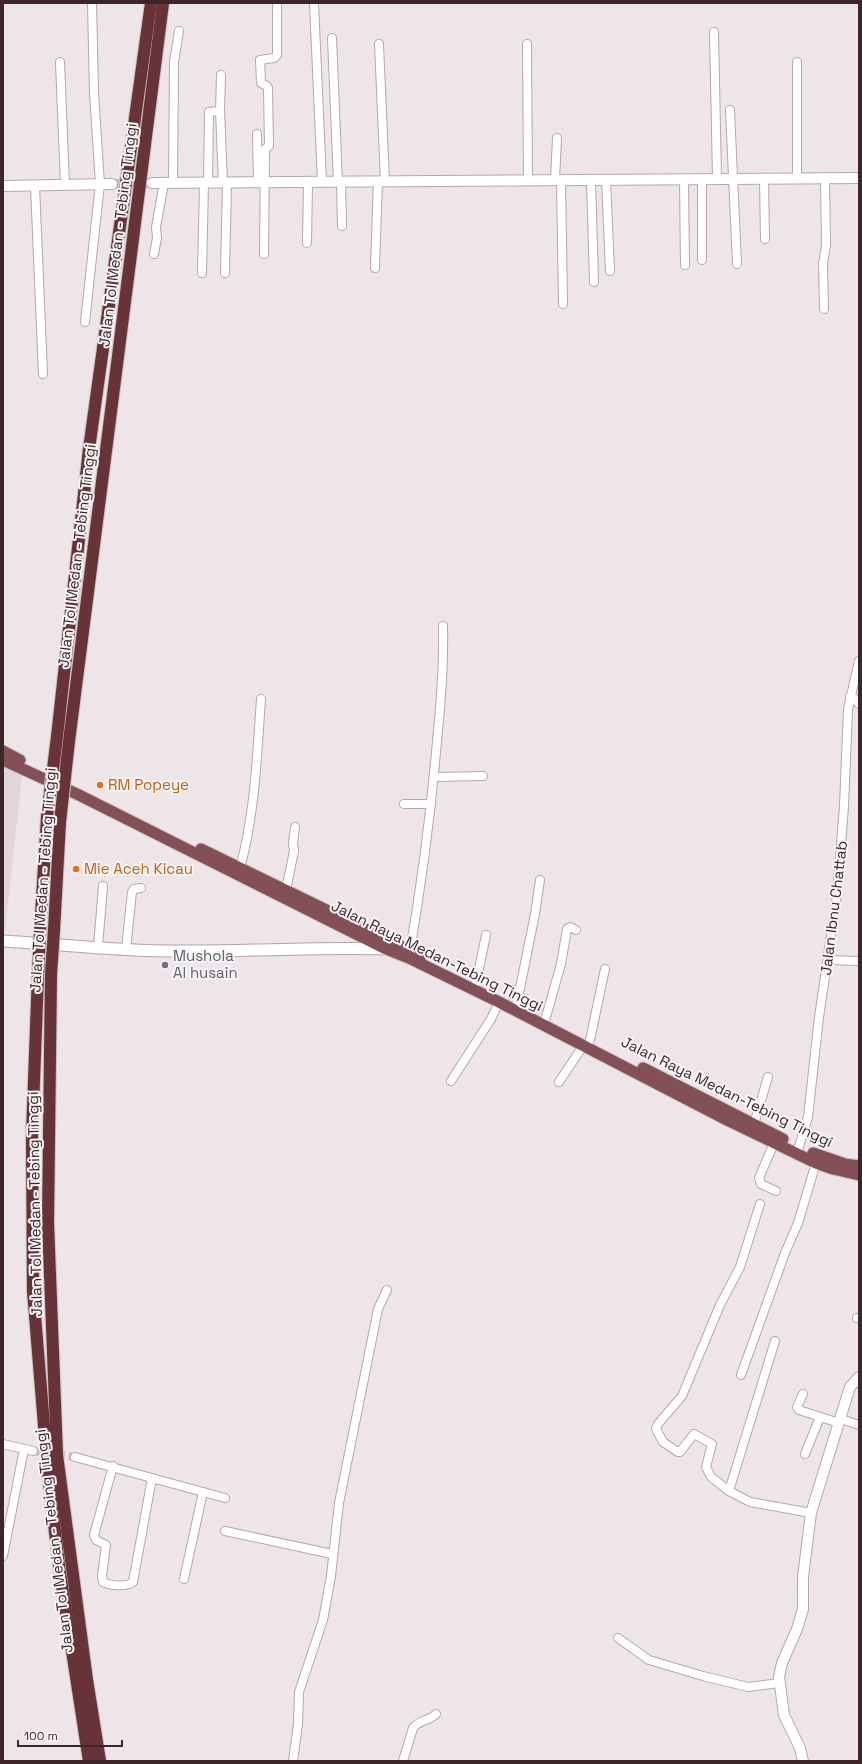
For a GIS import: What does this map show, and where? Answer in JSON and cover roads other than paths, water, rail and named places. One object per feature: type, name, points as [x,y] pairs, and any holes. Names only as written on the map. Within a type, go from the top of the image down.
[{"type":"highway","name":"Jalan Tol Medan - Tebing Tinggi","points":[[89,1761],[60,1573],[48,1474],[33,1291],[32,1134],[40,932],[47,817],[89,449],[151,3]]},
{"type":"highway","name":"Jalan Tol Medan - Tebing Tinggi","points":[[100,1761],[87,1680],[57,1455],[48,1223],[51,974],[60,822],[69,741],[163,3]]},
{"type":"highway","name":"Jalan Raya Medan-Tebing Tinggi","points":[[3,751],[286,890],[411,959],[754,1124],[798,1150],[816,1163],[833,1169],[859,1175]]},
{"type":"highway","name":"Jalan Raya Medan-Tebing Tinggi","points":[[3,760],[79,795],[361,943],[388,945],[410,951],[517,1003],[726,1120],[774,1143],[824,1158],[859,1166]]},
{"type":"main road","points":[[3,942],[126,949],[194,951],[361,943]]},
{"type":"street","points":[[85,322],[100,184],[94,93],[92,3]]},
{"type":"street","points":[[262,181],[265,149],[269,146],[268,88],[260,83],[260,60],[274,58],[276,55],[277,3]]},
{"type":"street","points":[[314,3],[322,182]]},
{"type":"street","points":[[154,254],[157,242],[156,227],[168,183],[174,62],[179,31]]},
{"type":"street","points":[[714,32],[717,178]]},
{"type":"street","points":[[332,38],[342,226]]},
{"type":"street","points":[[375,268],[382,181],[379,44]]},
{"type":"street","points":[[527,44],[528,180]]},
{"type":"street","points":[[60,62],[65,185]]},
{"type":"street","points":[[797,62],[797,178]]},
{"type":"street","points":[[221,74],[220,111],[225,183],[225,273]]},
{"type":"street","points":[[730,110],[737,264]]},
{"type":"street","points":[[202,273],[209,112],[220,111]]},
{"type":"street","points":[[257,134],[262,181],[264,254]]},
{"type":"street","points":[[557,138],[563,304]]},
{"type":"street","points":[[764,178],[765,239]]},
{"type":"street","points":[[824,309],[823,264],[826,245],[825,178]]},
{"type":"street","points":[[152,183],[225,183],[262,181],[339,182],[859,178]]},
{"type":"street","points":[[684,179],[685,265]]},
{"type":"street","points":[[702,179],[702,260]]},
{"type":"street","points":[[592,180],[594,282]]},
{"type":"street","points":[[606,180],[610,271]]},
{"type":"street","points":[[307,243],[308,182]]},
{"type":"street","points":[[3,186],[112,184]]},
{"type":"street","points":[[35,186],[43,374]]},
{"type":"street","points":[[410,951],[424,867],[434,778],[443,682],[443,626]]},
{"type":"street","name":"Jalan Ibnu Chattab","points":[[798,1150],[808,1117],[819,1017],[829,960],[837,895],[844,813],[848,709],[859,661]]},
{"type":"street","points":[[850,696],[859,704]]},
{"type":"street","points":[[240,868],[248,836],[261,700]]},
{"type":"street","points":[[848,709],[859,708]]},
{"type":"street","points":[[434,778],[483,776]]},
{"type":"street","points":[[404,804],[431,804]]},
{"type":"street","points":[[286,890],[294,851],[293,843],[296,827]]},
{"type":"street","points":[[517,1003],[535,914],[540,880]]},
{"type":"street","points":[[98,947],[103,886]]},
{"type":"street","points":[[126,949],[132,892],[134,889],[141,888]]},
{"type":"street","points":[[546,1018],[561,964],[567,929],[570,927],[576,930]]},
{"type":"street","points":[[476,983],[486,935]]},
{"type":"street","points":[[829,960],[859,961]]},
{"type":"street","points":[[558,1082],[587,1043],[605,969]]},
{"type":"street","points":[[451,1081],[491,1019],[499,1002]]},
{"type":"street","points":[[754,1124],[768,1077]]},
{"type":"street","points":[[774,1143],[758,1178],[766,1187],[776,1191]]},
{"type":"street","points":[[741,1375],[785,1253],[798,1223],[816,1163]]},
{"type":"street","points":[[760,1204],[740,1267],[720,1306],[682,1396],[658,1424],[656,1429],[663,1442],[678,1452],[680,1452],[694,1434],[712,1444],[706,1467],[711,1478],[729,1491],[750,1502],[811,1513]]},
{"type":"street","points":[[293,1761],[298,1724],[299,1692],[323,1620],[331,1576],[332,1554],[339,1503],[367,1358],[378,1309],[387,1290]]},
{"type":"street","points":[[729,1491],[776,1341]]},
{"type":"street","points":[[803,1761],[800,1748],[784,1715],[779,1683],[782,1663],[797,1629],[802,1609],[804,1563],[811,1513],[850,1387],[859,1377]]},
{"type":"street","points":[[803,1394],[798,1408],[820,1417],[859,1425]]},
{"type":"street","points":[[805,1454],[820,1417]]},
{"type":"street","points":[[3,1444],[33,1450]]},
{"type":"street","points":[[3,1556],[24,1449]]},
{"type":"street","points":[[75,1457],[113,1466],[225,1498]]},
{"type":"street","points":[[113,1466],[94,1535],[96,1540],[103,1542],[106,1545],[102,1579],[103,1582],[107,1584],[125,1585],[132,1583],[152,1478]]},
{"type":"street","points":[[184,1579],[203,1492]]},
{"type":"street","points":[[224,1531],[268,1542],[332,1554]]},
{"type":"street","points":[[618,1638],[649,1660],[703,1676],[748,1687],[779,1683]]},
{"type":"street","points":[[403,1761],[413,1728],[420,1722],[430,1720],[436,1714]]},
{"type":"tunnel","points":[[112,184],[148,183]]},
{"type":"tunnel","points":[[33,1451],[75,1457]]},
{"type":"place","name":"RM Popeye","points":[[100,785]]},
{"type":"place","name":"Mie Aceh Kicau","points":[[76,869]]},
{"type":"place","name":"Mushola Al husain","points":[[165,965]]}]
